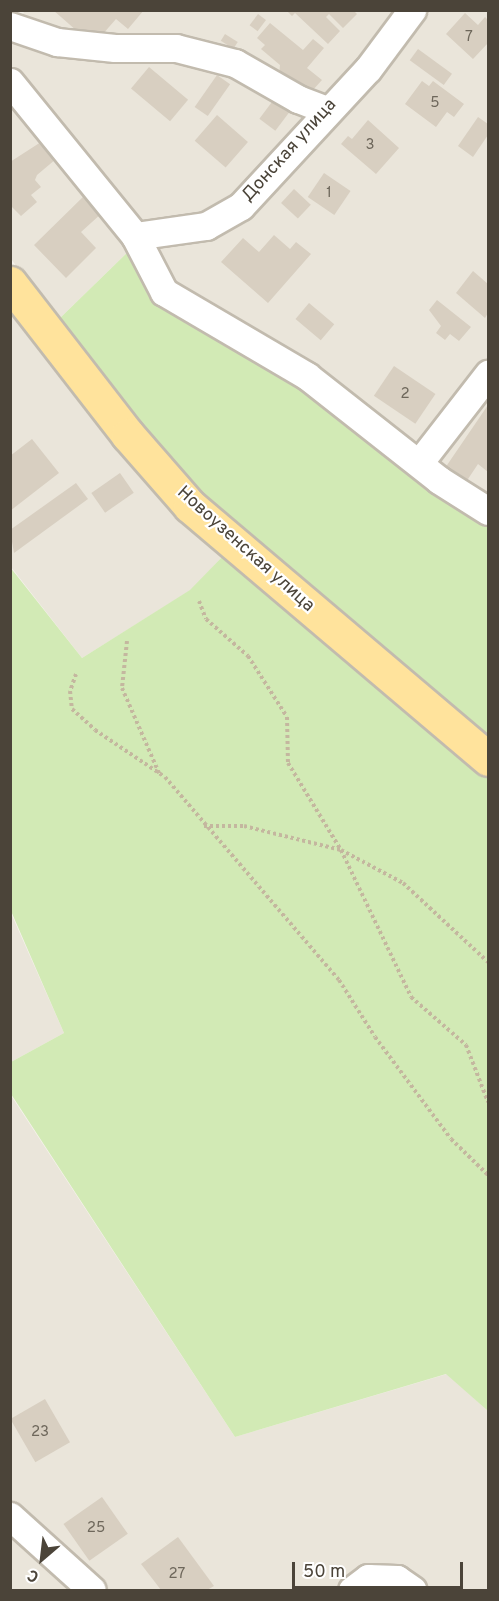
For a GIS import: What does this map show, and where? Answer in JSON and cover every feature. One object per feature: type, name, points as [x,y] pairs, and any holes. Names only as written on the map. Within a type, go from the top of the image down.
[{"type":"main road","name":"Новоузенская улица","points":[[10,283],[189,506],[489,759]]},
{"type":"street","points":[[10,14],[14,10]]},
{"type":"street","name":"Донская улица","points":[[135,236],[206,226],[241,206],[327,110],[368,69],[412,10]]},
{"type":"street","points":[[10,26],[57,42],[115,48],[176,48],[235,63],[298,99],[327,110]]},
{"type":"street","points":[[10,82],[135,236],[164,292],[308,376],[439,480],[489,511]]},
{"type":"street","points":[[419,463],[489,374]]},
{"type":"street","points":[[10,1516],[92,1590]]},
{"type":"street","points":[[352,1590],[368,1578],[397,1579],[413,1590]]},
{"type":"path","points":[[199,601],[206,619],[248,656],[287,717],[288,763],[341,850],[411,997],[466,1045],[489,1102]]},
{"type":"path","points":[[127,641],[122,688],[159,773]]},
{"type":"path","points":[[76,674],[70,691],[72,709],[95,730],[159,773],[339,980],[375,1037],[451,1139],[489,1175]]},
{"type":"path","points":[[204,826],[244,826],[341,850],[403,883],[489,962]]},
{"type":"shaded area","points":[[25,11],[404,11],[233,204],[204,218],[138,228],[11,73],[11,26]]},
{"type":"shaded area","points":[[424,11],[488,11],[488,361],[430,436],[418,441],[404,439],[175,289],[145,237],[207,230]]},
{"type":"shaded area","points":[[10,99],[133,247],[58,320],[11,259]]},
{"type":"shaded area","points":[[10,308],[224,555],[191,590],[82,658],[11,567]]},
{"type":"shaded area","points":[[488,390],[488,502],[438,465],[440,454]]},
{"type":"shaded area","points":[[10,911],[64,1033],[11,1062],[10,1062]]},
{"type":"shaded area","points":[[10,1094],[235,1437],[447,1374],[488,1411],[488,1590],[11,1590]]},
{"type":"green space","points":[[133,247],[142,273],[170,312],[326,402],[488,523],[488,743],[203,499],[58,320]]},
{"type":"green space","points":[[224,555],[488,774],[488,1411],[446,1374],[235,1437],[11,1094],[11,1062],[64,1033],[11,911],[10,567],[82,658],[190,590]]},
{"type":"building","points":[[53,10],[144,10],[128,29],[116,19],[102,35],[85,38]]},
{"type":"building","points":[[286,10],[353,10],[357,14],[343,28],[329,14],[326,17],[340,31],[328,44],[295,13],[292,16]]},
{"type":"building","points":[[465,13],[478,25],[485,17],[488,20],[488,43],[473,59],[446,34]]},
{"type":"building","points":[[258,14],[266,20],[258,31],[250,25]]},
{"type":"building","points":[[270,23],[303,50],[313,39],[324,48],[307,68],[322,80],[312,91],[279,76],[280,65],[261,49],[265,45],[257,38]]},
{"type":"building","points":[[225,34],[238,42],[233,49],[221,41]]},
{"type":"building","points":[[418,49],[452,74],[444,85],[410,60]]},
{"type":"building","points":[[149,67],[188,100],[170,121],[131,88]]},
{"type":"building","points":[[217,75],[230,84],[208,116],[195,107]]},
{"type":"building","points":[[422,81],[429,86],[433,81],[464,104],[454,117],[447,112],[436,127],[405,104]]},
{"type":"building","points":[[275,98],[291,110],[275,131],[259,119]]},
{"type":"building","points":[[217,115],[248,142],[226,168],[195,141]]},
{"type":"building","points":[[478,117],[488,124],[488,135],[473,157],[458,146]]},
{"type":"building","points":[[368,120],[399,148],[376,174],[341,144],[348,136],[352,139]]},
{"type":"building","points":[[41,142],[56,159],[37,175],[35,180],[41,187],[31,195],[37,202],[21,216],[10,205],[10,162]]},
{"type":"building","points":[[324,173],[351,191],[334,215],[308,197]]},
{"type":"building","points":[[294,189],[311,205],[298,219],[281,203]]},
{"type":"building","points":[[85,195],[102,213],[81,232],[96,248],[66,278],[34,245]]},
{"type":"building","points":[[274,235],[290,249],[296,242],[311,254],[268,303],[221,262],[243,238],[259,252]]},
{"type":"building","points":[[473,271],[488,284],[488,313],[485,318],[456,293]]},
{"type":"building","points":[[437,300],[471,327],[459,341],[450,334],[445,340],[436,333],[441,326],[429,310]]},
{"type":"building","points":[[309,303],[334,324],[321,340],[296,319]]},
{"type":"building","points":[[394,366],[435,394],[415,424],[374,396]]},
{"type":"building","points":[[488,405],[488,472],[478,464],[464,485],[443,471]]},
{"type":"building","points":[[32,439],[59,473],[10,511],[10,456]]},
{"type":"building","points":[[120,473],[134,493],[105,513],[91,493]]},
{"type":"building","points":[[76,483],[88,499],[14,553],[10,530]]},
{"type":"building","points":[[45,1399],[70,1442],[35,1462],[10,1419]]},
{"type":"building","points":[[102,1497],[128,1534],[89,1561],[63,1524]]},
{"type":"building","points":[[178,1537],[214,1586],[207,1590],[161,1590],[141,1564]]}]
